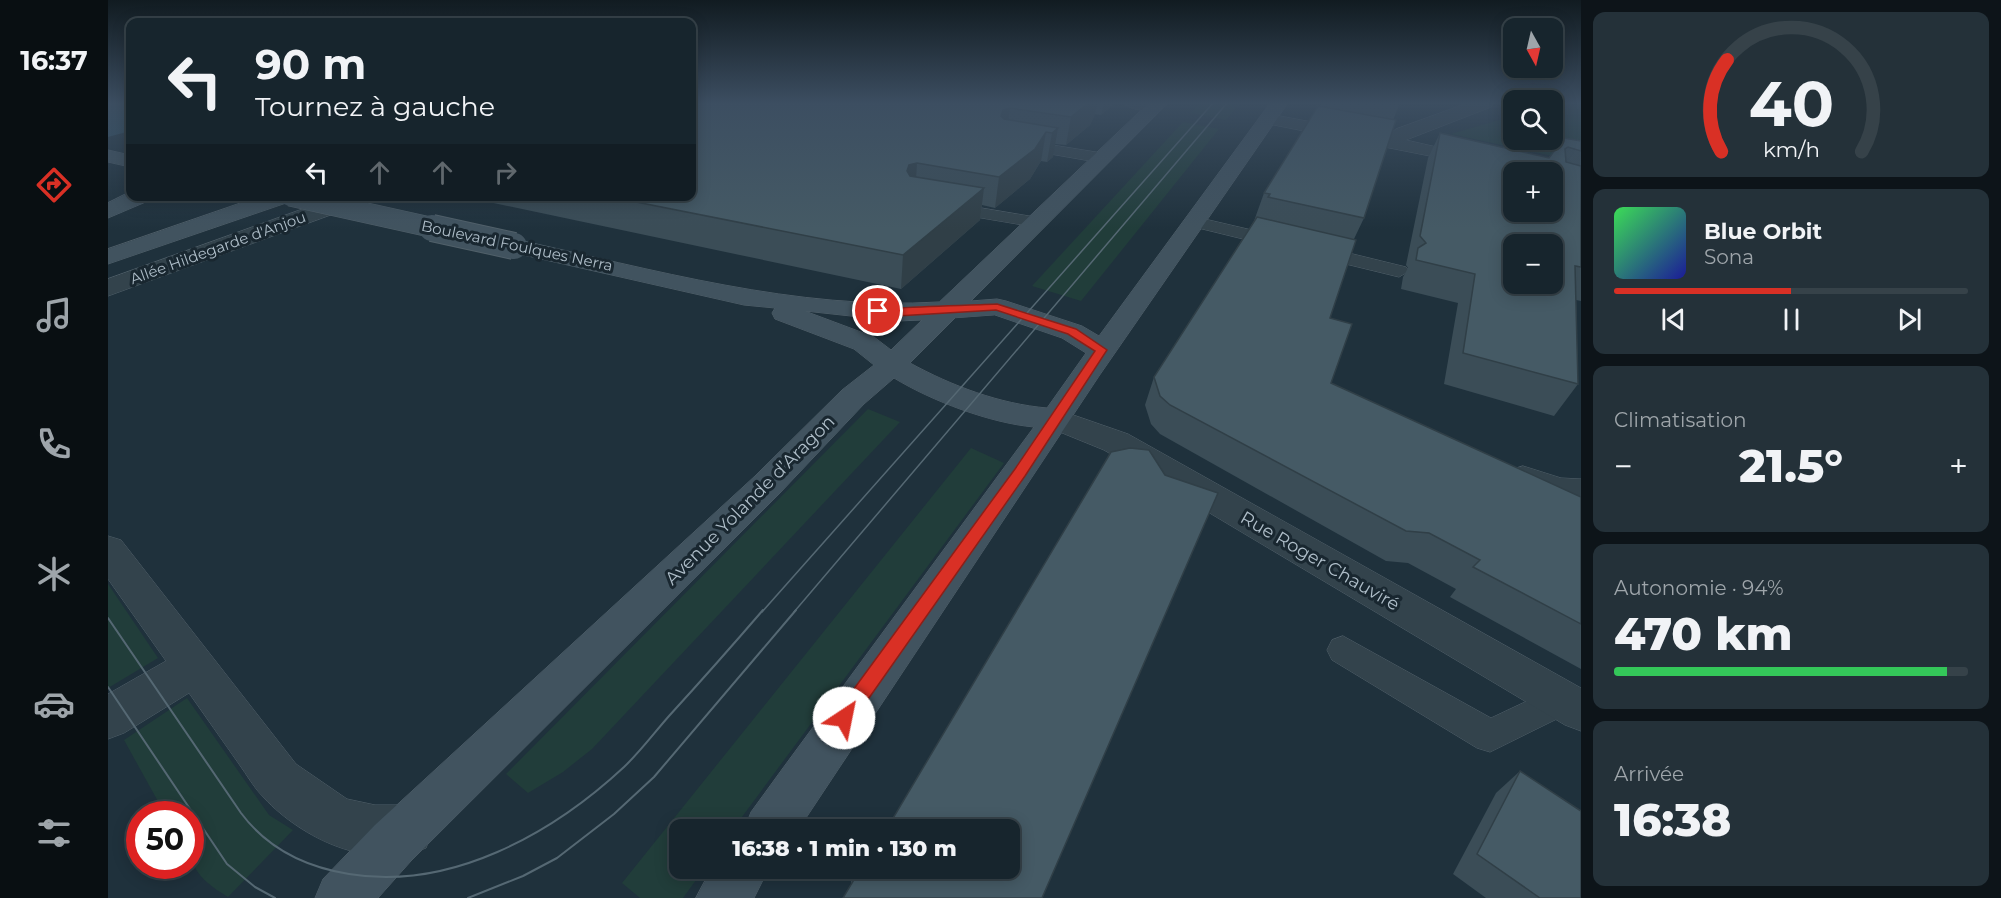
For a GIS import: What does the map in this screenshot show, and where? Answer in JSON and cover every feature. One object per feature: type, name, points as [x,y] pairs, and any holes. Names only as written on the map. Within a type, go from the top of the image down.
[{"type":"main road","name":"Avenue Yolande d’Aragon","points":[[342,898],[359,876],[386,830],[767,486],[853,397],[892,365],[1035,222],[1116,145]]},
{"type":"main road","points":[[776,819],[856,700],[1056,419],[1101,350],[1250,145]]},
{"type":"main road","points":[[108,156],[126,160]]},
{"type":"main road","points":[[108,211],[129,201]]},
{"type":"main road","points":[[108,257],[270,201]]},
{"type":"main road","name":"Boulevard Foulques Nerra","points":[[312,201],[744,297],[897,313],[997,307],[1072,332],[1101,350]]},
{"type":"main road","name":"Boulevard Foulques Nerra","points":[[744,297],[864,343],[892,365],[922,382],[1012,415],[1056,419]]},
{"type":"main road","points":[[723,898],[736,879]]},
{"type":"street","points":[[1404,145],[1503,168]]},
{"type":"street","name":"Allée Hildegarde d'Anjou","points":[[108,288],[347,201]]},
{"type":"street","name":"Rue Roger Chauviré","points":[[1056,419],[1116,442],[1571,706]]},
{"type":"street","points":[[108,550],[279,780],[302,801],[319,811],[386,830]]},
{"type":"street","points":[[108,718],[196,666]]},
{"type":"lane","points":[[1017,145],[1102,159]]},
{"type":"lane","points":[[926,203],[1035,222]]},
{"type":"lane","points":[[1196,222],[1399,271]]},
{"type":"lane","points":[[1503,465],[1533,480],[1560,487],[1581,488]]},
{"type":"lane","points":[[1343,650],[1490,736],[1571,706]]},
{"type":"green space","points":[[1162,145],[1206,145],[1081,301],[1032,286]]},
{"type":"green space","points":[[1563,145],[1581,145],[1581,162],[1525,150],[1563,150]]},
{"type":"green space","points":[[868,409],[900,422],[592,749],[563,772],[528,793],[506,774]]},
{"type":"green space","points":[[971,448],[1004,463],[740,819],[673,819]]},
{"type":"green space","points":[[108,584],[158,658],[108,688]]},
{"type":"green space","points":[[187,698],[269,815],[293,830],[228,897],[203,879],[204,801],[158,801],[124,740]]},
{"type":"green space","points":[[669,824],[669,879],[697,879],[683,898],[640,898],[622,883]]},
{"type":"building","points":[[696,145],[1038,145],[999,177],[917,163],[909,165],[907,171],[910,176],[984,188],[903,255],[631,201],[696,201]]},
{"type":"building","points":[[1294,145],[1388,145],[1364,218],[1268,197],[1270,194],[1264,193]]},
{"type":"building","points":[[1438,145],[1492,145],[1503,147],[1503,150],[1514,150],[1549,158],[1555,150],[1563,150],[1563,145],[1581,145],[1581,151],[1568,147],[1565,149],[1566,162],[1581,166],[1581,267],[1575,266],[1578,384],[1463,353],[1475,274],[1416,260],[1418,248],[1426,243],[1420,236]]},
{"type":"building","points":[[1257,217],[1356,240],[1330,318],[1352,324],[1331,383],[1581,497],[1581,624],[1473,567],[1480,560],[1429,533],[1406,531],[1170,405],[1160,396],[1154,377]]},
{"type":"building","points":[[1130,448],[1149,450],[1165,475],[1218,493],[1042,898],[843,898],[854,879],[1020,879],[1020,819],[893,819],[1111,452]]},
{"type":"building","points":[[1520,771],[1581,811],[1581,898],[1540,898],[1477,854]]},
{"type":"tram line","points":[[762,612],[1176,145]]},
{"type":"tram line","points":[[794,612],[1191,145]]},
{"type":"tram line","points":[[108,618],[251,825],[275,846],[303,861],[333,871],[387,877],[424,874],[461,865],[497,852],[532,835],[596,792],[630,761],[763,610]]},
{"type":"tram line","points":[[468,898],[523,876],[557,858],[614,814],[654,777],[796,610]]},
{"type":"tram line","points":[[108,687],[227,864],[255,887],[275,898]]},
{"type":"route","points":[[844,718],[1020,472],[1101,350],[1072,332],[997,307],[897,313],[878,311]]}]
